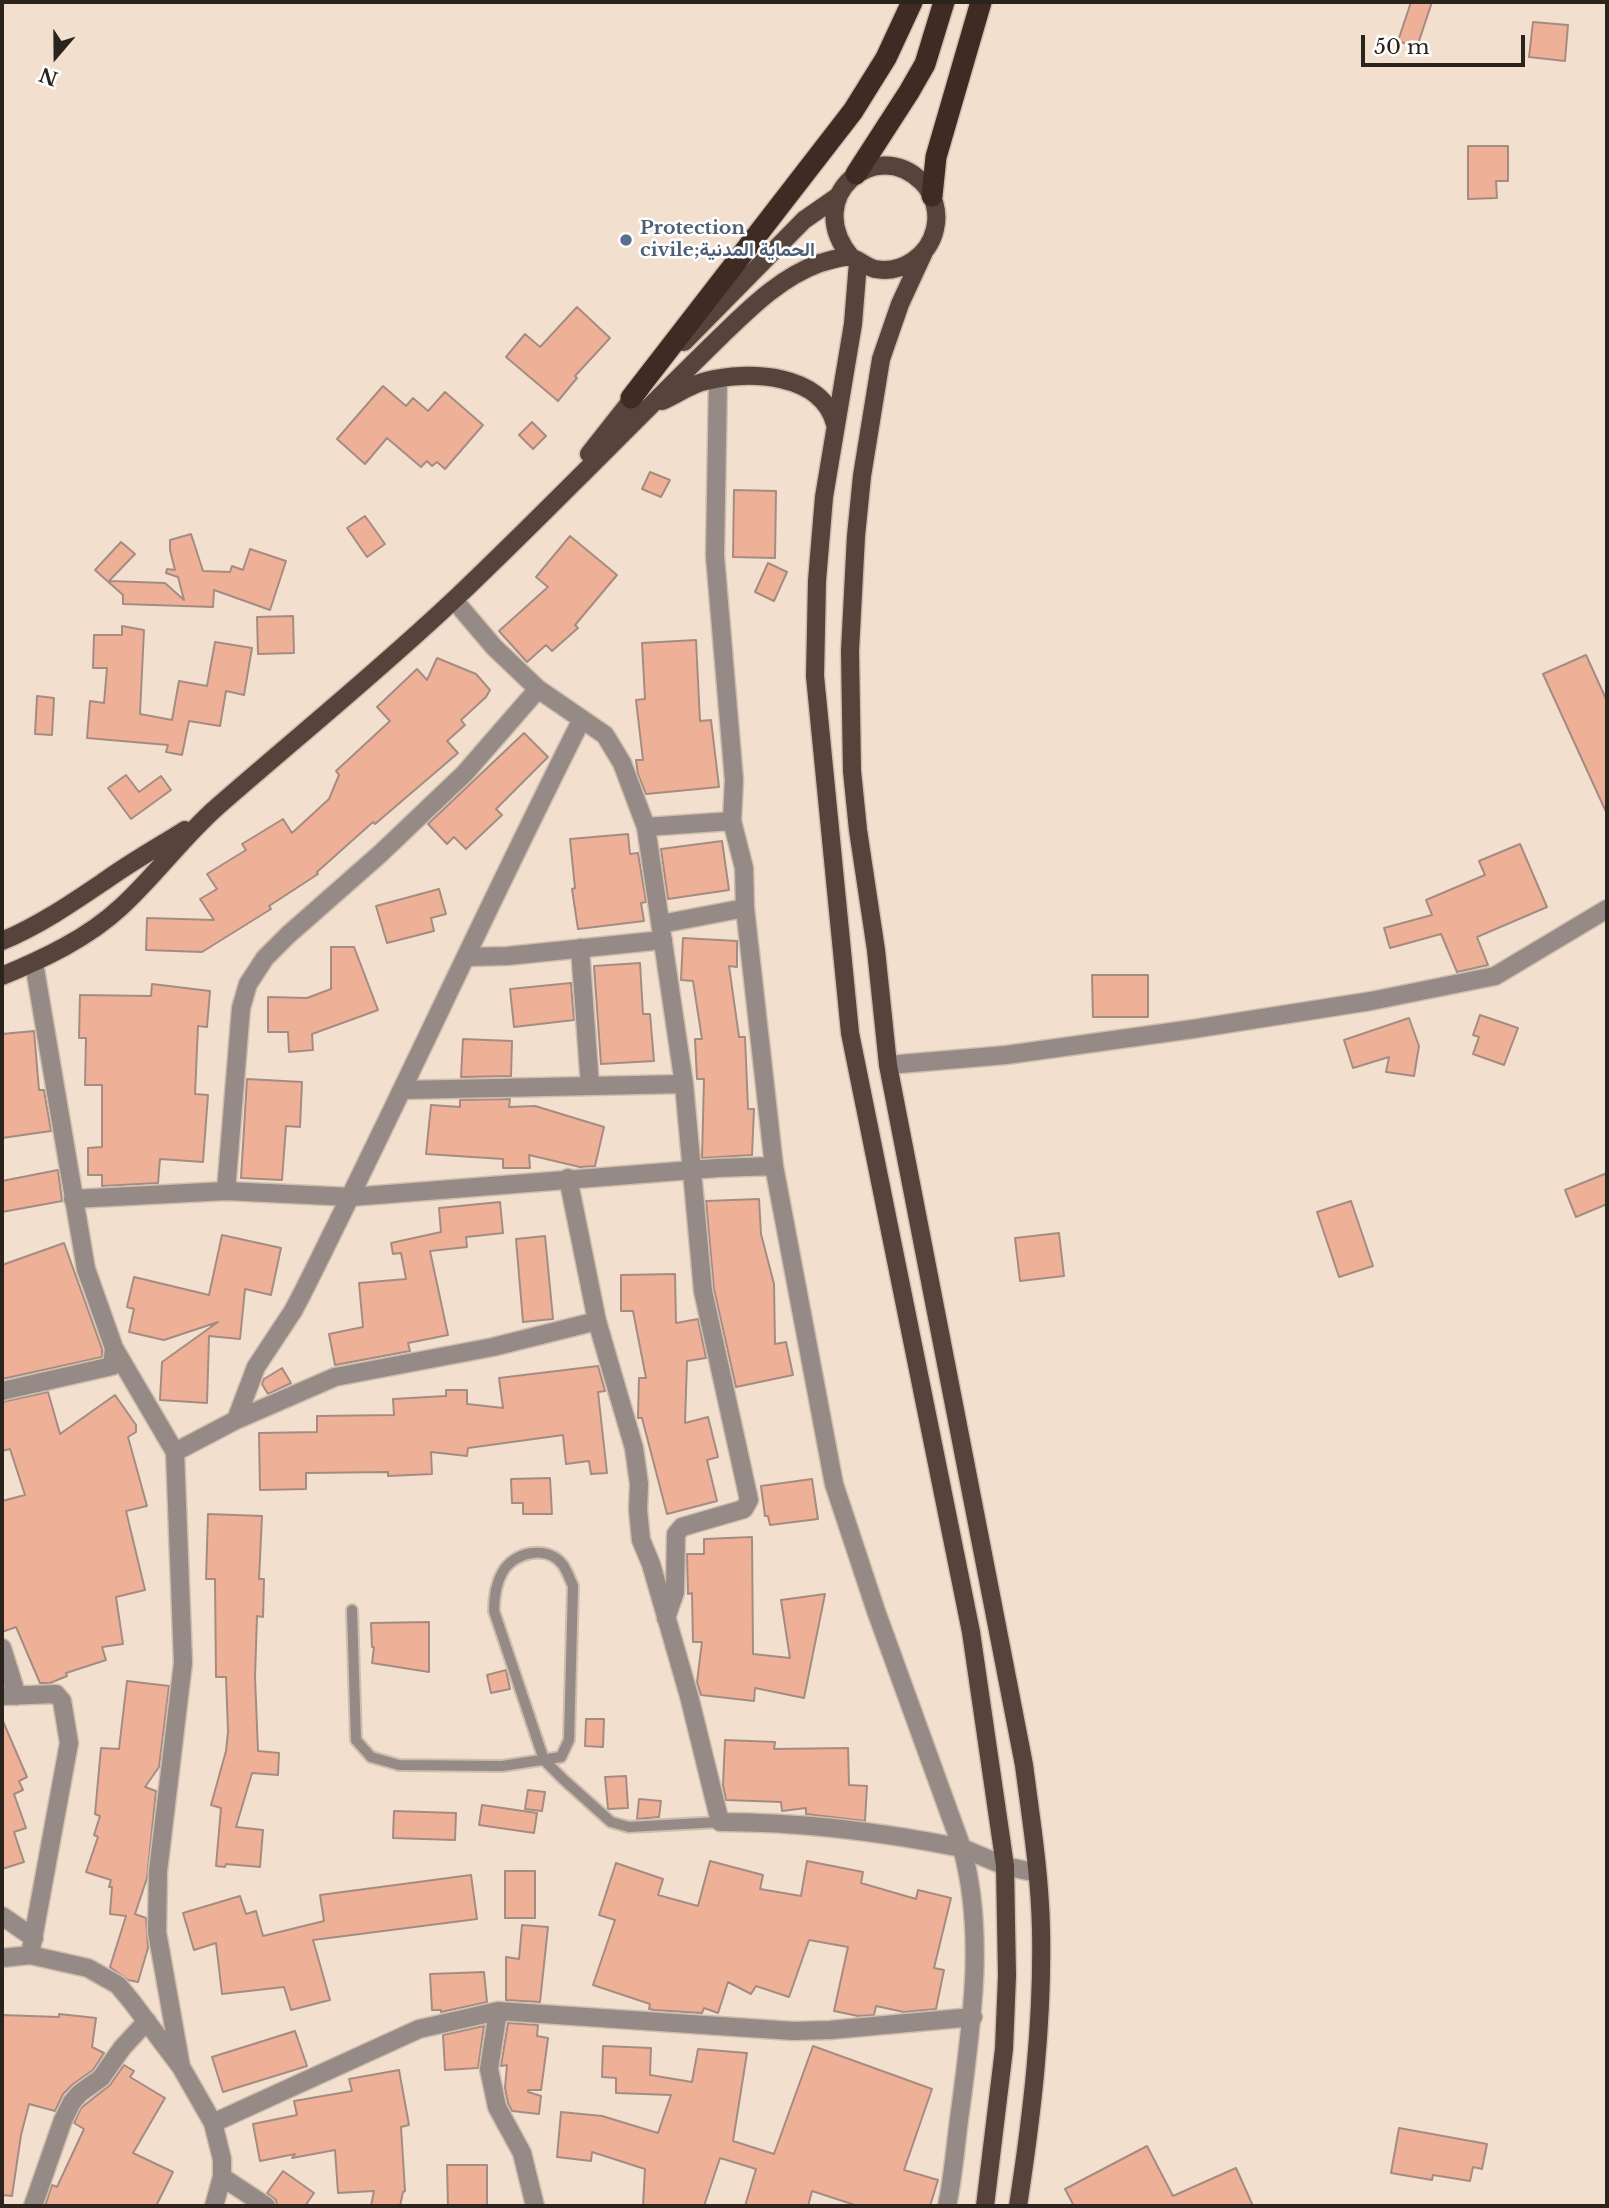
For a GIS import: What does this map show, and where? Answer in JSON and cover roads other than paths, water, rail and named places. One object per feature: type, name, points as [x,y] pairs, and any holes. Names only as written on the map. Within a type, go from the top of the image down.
[{"type":"highway","points":[[638,403],[853,111],[886,58],[912,2]]},
{"type":"highway","points":[[856,174],[925,64],[944,2]]},
{"type":"highway","points":[[932,196],[936,157],[981,2]]},
{"type":"main road","points":[[924,252],[913,261],[886,270],[871,268],[854,260],[840,244],[834,229],[833,213],[837,197],[845,184],[856,174],[869,168],[899,168],[918,179],[932,196],[936,210],[932,239],[900,304],[881,359],[862,476],[850,651],[852,771],[888,1065],[1024,1765],[1037,1873],[1042,1953],[1038,2045],[1018,2206]]},
{"type":"main road","points":[[2,976],[34,963],[86,933],[120,908],[208,815],[454,600],[547,510],[638,403],[804,220],[837,197]]},
{"type":"main road","points":[[638,403],[771,290],[823,262],[854,260]]},
{"type":"main road","points":[[854,260],[853,324],[824,497],[817,581],[815,676],[849,1020],[971,1632],[1005,1866],[1007,1976],[1004,2049],[985,2206]]},
{"type":"main road","points":[[638,403],[705,381],[747,375],[769,376],[816,393],[826,402],[835,425]]},
{"type":"main road","points":[[2,941],[24,932],[74,903],[208,815]]},
{"type":"street","points":[[718,379],[715,556],[734,780],[732,821],[744,868],[745,908],[775,1166],[834,1484],[876,1611],[962,1848],[969,1875],[975,1936],[973,2017],[947,2206]]},
{"type":"street","points":[[454,600],[494,646],[538,689],[605,735],[622,763],[646,827],[684,1084],[704,1291],[750,1500],[744,1509],[681,1527],[676,1534],[675,1592],[666,1618]]},
{"type":"street","points":[[226,1191],[241,1008],[248,984],[265,958],[288,934],[380,855],[465,773],[538,689]]},
{"type":"street","points":[[236,1420],[256,1367],[293,1311],[351,1197],[523,836],[582,719]]},
{"type":"street","points":[[646,827],[732,821]]},
{"type":"street","points":[[467,957],[580,948],[662,932],[745,908]]},
{"type":"street","points":[[888,1065],[1006,1055],[1193,1029],[1371,1001],[1495,976],[1607,909]]},
{"type":"street","points":[[580,948],[590,1086]]},
{"type":"street","points":[[34,963],[86,1269],[114,1348],[176,1452],[183,1663],[158,1871],[158,1932],[181,2067]]},
{"type":"street","points":[[403,1090],[684,1084]]},
{"type":"street","points":[[73,1199],[226,1191],[351,1197],[568,1178],[775,1166]]},
{"type":"street","points":[[568,1178],[597,1321],[634,1448],[639,1484],[641,1540],[689,1696],[720,1822],[770,1822],[928,1841],[962,1848],[1005,1866],[1037,1873]]},
{"type":"street","points":[[176,1452],[236,1420],[335,1377],[493,1347],[597,1321]]},
{"type":"street","points":[[2,1391],[112,1366],[114,1348]]},
{"type":"street","points":[[2,1648],[9,1696],[56,1694],[62,1701],[69,1743],[32,1946]]},
{"type":"street","points":[[2,1916],[32,1946],[88,1968],[118,1985],[181,2067],[213,2123],[222,2159],[222,2177],[214,2206]]},
{"type":"street","points":[[2,1958],[32,1946]]},
{"type":"street","points":[[213,2123],[419,2029],[498,2011],[793,2031],[973,2017]]},
{"type":"street","points":[[498,2011],[489,2070],[497,2107],[522,2152],[535,2206]]},
{"type":"street","points":[[33,2206],[63,2120],[72,2102],[101,2078],[122,2048],[147,2021]]},
{"type":"street","points":[[222,2177],[266,2206]]},
{"type":"lane","points":[[352,1610],[356,1740],[371,1757],[399,1765],[502,1766],[544,1760],[561,1756],[569,1740],[573,1586],[562,1563],[544,1553],[523,1554],[503,1570],[494,1594],[494,1611],[544,1760],[611,1822],[629,1827],[720,1822]]},
{"type":"place","name":"Protection civile;الحماية المدنية","points":[[626,240]]}]
